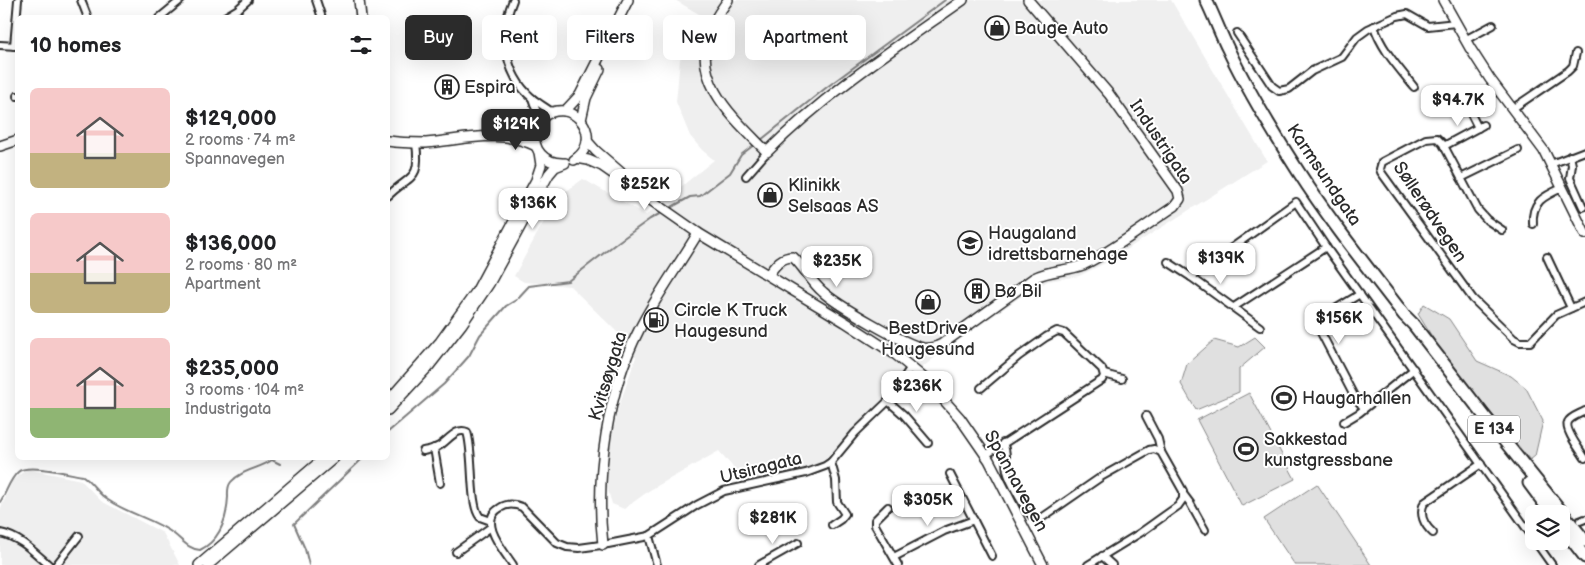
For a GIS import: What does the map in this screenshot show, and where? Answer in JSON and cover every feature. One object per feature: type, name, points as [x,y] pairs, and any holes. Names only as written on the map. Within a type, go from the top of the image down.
[{"type":"highway","name":"Karmsundgata","points":[[1200,0],[1217,33],[1227,47]]},
{"type":"highway","name":"Karmsundgata","points":[[1206,0],[1227,47],[1264,114],[1299,172],[1338,229],[1585,542]]},
{"type":"highway","name":"Karmsundgata","points":[[1404,315],[1410,327],[1545,505]]},
{"type":"highway","points":[[1570,538],[1585,557]]},
{"type":"main road","points":[[359,0],[361,15]]},
{"type":"main road","points":[[565,111],[580,95],[628,0]]},
{"type":"main road","points":[[581,120],[586,98],[635,0]]},
{"type":"main road","points":[[728,0],[715,20],[707,41],[705,59],[708,78],[722,103],[768,152],[796,124],[843,85],[962,0]]},
{"type":"main road","name":"Industrigata","points":[[768,275],[779,261],[792,257],[819,289],[833,300],[910,343],[925,349],[932,348],[942,344],[1034,278],[1042,274],[1071,268],[1088,262],[1175,206],[1180,199],[1178,191],[1135,129],[1094,76],[1028,0]]},
{"type":"main road","points":[[1443,0],[1465,40],[1490,79],[1539,143],[1585,234]]},
{"type":"main road","points":[[390,399],[440,342],[476,292],[536,180],[540,165],[535,130],[540,120],[552,112],[565,111],[574,114],[581,120],[587,132],[585,148],[577,158],[555,167],[549,174],[493,277],[462,324],[429,366],[390,408]]},
{"type":"main road","points":[[390,142],[416,143],[472,136],[502,136],[522,134],[535,130]]},
{"type":"main road","points":[[502,136],[520,140],[537,149],[551,162],[566,163]]},
{"type":"main road","points":[[587,140],[640,192]]},
{"type":"main road","points":[[0,146],[15,141]]},
{"type":"main road","points":[[577,158],[595,162],[640,192]]},
{"type":"main road","name":"Spannavegen","points":[[640,192],[698,233],[845,322],[914,369],[944,399],[986,456],[1043,565]]},
{"type":"main road","name":"Kvitsøygata","points":[[603,545],[601,509],[602,470],[607,431],[615,395],[638,331],[698,233]]},
{"type":"main road","points":[[199,565],[322,460]]},
{"type":"main road","points":[[208,565],[332,460]]},
{"type":"street","points":[[17,15],[18,0]]},
{"type":"street","points":[[81,0],[87,15]]},
{"type":"street","points":[[163,15],[181,0]]},
{"type":"street","points":[[228,15],[248,0]]},
{"type":"street","points":[[316,0],[321,15]]},
{"type":"street","points":[[513,0],[507,13],[505,43],[513,73],[532,98],[540,120]]},
{"type":"street","points":[[1237,33],[1272,86],[1282,92],[1290,89],[1316,68],[1342,56],[1362,33],[1397,16],[1407,14],[1428,26],[1456,23]]},
{"type":"street","points":[[1465,40],[1493,25]]},
{"type":"street","points":[[1374,26],[1385,50],[1414,87]]},
{"type":"street","points":[[0,45],[15,46]]},
{"type":"street","points":[[1512,109],[1568,71],[1573,66],[1576,53]]},
{"type":"street","points":[[532,98],[552,112]]},
{"type":"street","points":[[1467,106],[1480,127],[1444,146],[1482,216],[1502,230]]},
{"type":"street","name":"Søllerødvegen","points":[[1444,146],[1437,138],[1426,139],[1384,160],[1380,168],[1463,288],[1508,334],[1514,339],[1525,343],[1534,340],[1556,315],[1570,308]]},
{"type":"street","points":[[390,195],[414,175],[417,161],[416,143]]},
{"type":"street","points":[[1461,178],[1518,150]]},
{"type":"street","points":[[1551,164],[1585,151]]},
{"type":"street","points":[[746,176],[768,152]]},
{"type":"street","points":[[1570,156],[1572,165],[1570,178],[1583,206]]},
{"type":"street","points":[[1533,224],[1532,212],[1536,206],[1550,194],[1562,188]]},
{"type":"street","points":[[1191,277],[1296,202],[1525,527]]},
{"type":"street","points":[[1234,307],[1326,247]]},
{"type":"street","points":[[1547,257],[1570,308],[1585,302]]},
{"type":"street","points":[[1168,262],[1260,327]]},
{"type":"street","points":[[1360,294],[1322,317],[1318,320],[1317,325],[1354,396],[1364,408]]},
{"type":"street","points":[[981,388],[1020,356],[1057,331],[1064,333],[1070,338],[1102,369],[1104,374],[1102,380],[986,456]]},
{"type":"street","points":[[832,525],[845,514],[837,502],[836,480],[831,462],[854,433],[888,401],[914,369]]},
{"type":"street","points":[[1344,422],[1414,370]]},
{"type":"street","points":[[1104,374],[1122,379]]},
{"type":"street","points":[[888,401],[904,415],[928,443]]},
{"type":"street","points":[[1585,411],[1570,419],[1567,425],[1569,432],[1585,458]]},
{"type":"street","points":[[1146,416],[1184,495],[1205,530]]},
{"type":"street","points":[[422,451],[434,448],[458,431],[464,430],[467,432],[472,463],[474,507],[480,517],[491,524],[496,540],[513,565]]},
{"type":"street","points":[[1003,444],[1007,453],[1008,476],[1029,514],[1036,518],[1043,517],[1101,477],[1149,450],[1158,449],[1162,452]]},
{"type":"street","points":[[434,448],[440,483]]},
{"type":"street","name":"Utsiragata","points":[[491,524],[496,510],[502,506],[516,504],[527,512],[557,542],[567,547],[579,548],[603,545],[649,536],[697,505],[724,491],[806,472],[831,462]]},
{"type":"street","points":[[1432,533],[1422,517],[1424,503],[1481,464]]},
{"type":"street","points":[[950,474],[992,556]]},
{"type":"street","points":[[1088,565],[1140,534],[1178,506],[1184,495]]},
{"type":"street","points":[[888,507],[875,520],[874,525],[898,565]]},
{"type":"street","points":[[894,557],[944,531],[974,520]]},
{"type":"street","points":[[456,552],[491,524]]},
{"type":"street","points":[[0,533],[10,535],[21,541],[49,565]]},
{"type":"street","points":[[56,565],[79,536]]},
{"type":"street","points":[[649,536],[658,565]]},
{"type":"street","points":[[759,565],[798,543]]},
{"type":"street","points":[[1541,550],[1552,565]]},
{"type":"street","points":[[1102,556],[1112,565]]},
{"type":"shaded area","points":[[675,0],[1171,0],[1267,161],[1105,263],[1079,276],[1048,281],[1023,295],[943,351],[918,371],[869,426],[854,439],[816,465],[803,471],[745,481],[719,451],[650,490],[624,509],[612,504],[606,484],[610,446],[618,409],[636,357],[617,332],[570,286],[524,282],[514,276],[557,198],[583,179],[646,215],[714,160],[690,136],[676,102],[680,60],[735,60],[735,15],[701,15]]},
{"type":"shaded area","points":[[1424,304],[1449,319],[1477,361],[1511,376],[1526,388],[1543,421],[1535,456],[1530,460],[1444,356],[1418,314]]},
{"type":"shaded area","points":[[1255,337],[1265,347],[1239,369],[1239,392],[1196,410],[1181,384],[1187,364],[1214,340],[1239,347]]},
{"type":"shaded area","name":"Sakkestad kunstgressbane","points":[[1249,393],[1295,479],[1242,506],[1197,420]]},
{"type":"shaded area","points":[[27,469],[81,480],[101,501],[163,533],[180,565],[0,565],[0,510],[13,480]]},
{"type":"shaded area","points":[[1317,484],[1371,565],[1295,565],[1264,519]]},
{"type":"waterway","points":[[761,140],[827,87],[945,0]]},
{"type":"waterway","points":[[670,208],[690,197],[700,196],[730,173],[741,155],[755,144]]},
{"type":"waterway","points":[[390,430],[444,384],[469,356],[480,335],[506,306],[516,300],[529,286],[568,281],[618,242],[663,212]]},
{"type":"waterway","points":[[0,502],[12,479],[18,472],[23,470],[39,469],[83,476],[108,500],[158,524],[189,546],[200,550],[213,540],[221,528],[226,513],[228,488],[231,482],[245,472],[272,460],[280,464]]},
{"type":"waterway","points":[[309,565],[305,549],[294,524],[361,460]]},
{"type":"place","name":"Bauge Auto","points":[[997,28]]},
{"type":"place","name":"Espira","points":[[447,87]]},
{"type":"place","name":"Klinikk Selsaas AS","points":[[770,195]]},
{"type":"place","name":"Haugaland idrettsbarnehage","points":[[970,243]]},
{"type":"place","name":"Bø Bil","points":[[977,291]]},
{"type":"place","name":"BestDrive Haugesund","points":[[928,302]]},
{"type":"place","name":"Circle K Truck Haugesund","points":[[656,320]]},
{"type":"place","name":"Haugarhallen","points":[[1284,398]]},
{"type":"place","name":"Sakkestad kunstgressbane","points":[[1246,449]]}]
